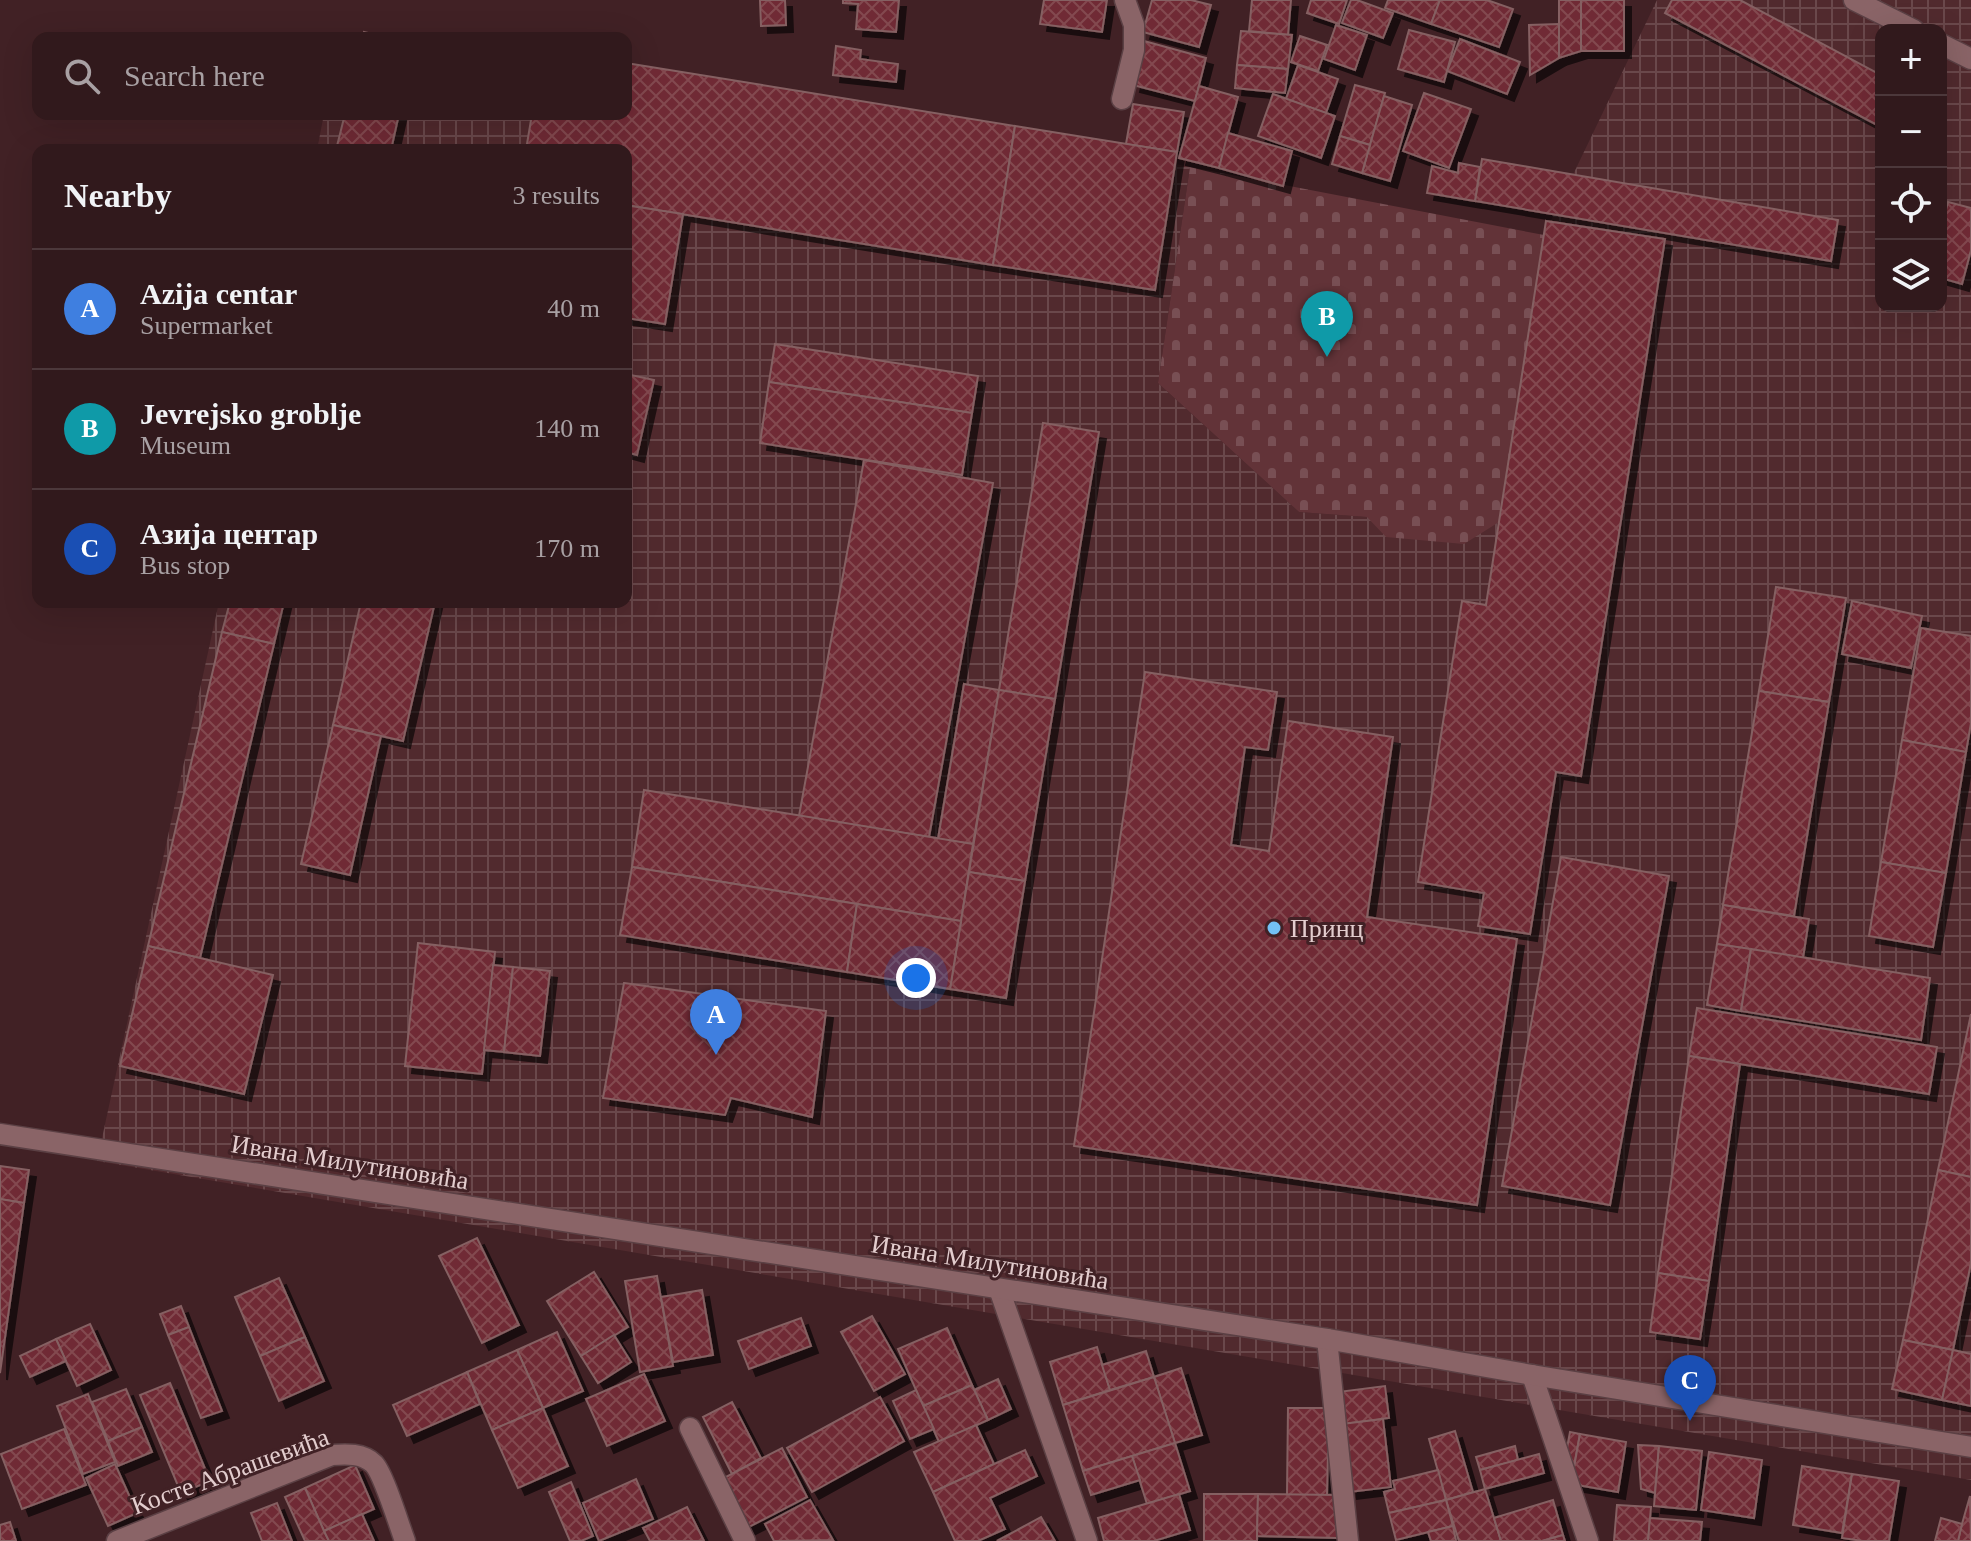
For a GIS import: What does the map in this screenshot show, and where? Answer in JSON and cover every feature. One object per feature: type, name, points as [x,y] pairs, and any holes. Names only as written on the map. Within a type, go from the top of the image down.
[{"type":"street","points":[[1122,99],[1134,50],[1134,25],[1125,0]]},
{"type":"street","points":[[1854,0],[1902,24]]},
{"type":"street","points":[[1947,47],[1971,59]]},
{"type":"street","name":"Ивана Милутиновића","points":[[0,1134],[1327,1339],[1971,1447]]},
{"type":"street","points":[[999,1289],[1087,1541]]},
{"type":"street","points":[[1327,1339],[1348,1541]]},
{"type":"street","points":[[1532,1375],[1588,1541]]},
{"type":"street","points":[[690,1428],[745,1541]]},
{"type":"street","name":"Косте Абрашевића","points":[[117,1541],[332,1455],[346,1454],[374,1464],[405,1541]]},
{"type":"shaded area","points":[[1657,0],[1971,0],[1971,1480],[97,1161],[218,608],[632,608],[632,144],[318,144],[323,120],[632,120],[632,114],[1023,134],[1190,167],[1158,383],[1299,512],[1499,522],[1544,235]]},
{"type":"green space","points":[[1190,167],[1544,235],[1499,522],[1464,544],[1386,537],[1367,517],[1299,512],[1158,383]]},
{"type":"building","points":[[760,0],[785,0],[786,25],[761,26]]},
{"type":"building","points":[[843,0],[899,0],[896,32],[856,29],[858,4],[843,3]]},
{"type":"building","points":[[1044,0],[1107,0],[1102,32],[1040,24]]},
{"type":"building","points":[[1152,0],[1191,0],[1211,5],[1199,47],[1143,32]]},
{"type":"building","points":[[1252,0],[1291,0],[1288,35],[1249,31]]},
{"type":"building","points":[[1311,0],[1347,0],[1339,24],[1307,13]]},
{"type":"building","points":[[1351,0],[1393,13],[1383,38],[1342,23]]},
{"type":"building","points":[[1388,0],[1440,0],[1431,24],[1385,8]]},
{"type":"building","points":[[1440,0],[1487,0],[1513,9],[1499,47],[1431,24]]},
{"type":"building","points":[[1559,0],[1581,0],[1581,51],[1559,58]]},
{"type":"building","points":[[1581,0],[1624,0],[1624,51],[1581,51]]},
{"type":"building","points":[[1672,0],[1740,0],[1875,72],[1875,124],[1665,13]]},
{"type":"building","points":[[1559,24],[1559,58],[1530,75],[1529,25]]},
{"type":"building","points":[[1336,25],[1367,35],[1355,70],[1324,59]]},
{"type":"building","points":[[1409,30],[1455,42],[1444,82],[1398,69]]},
{"type":"building","points":[[1241,31],[1292,35],[1288,69],[1237,65]]},
{"type":"building","points":[[1300,36],[1327,45],[1318,71],[1291,62]]},
{"type":"building","points":[[1460,39],[1520,62],[1507,94],[1447,71]]},
{"type":"building","points":[[1144,41],[1206,58],[1195,101],[1133,85]]},
{"type":"building","points":[[836,46],[861,50],[860,59],[898,64],[896,82],[833,75]]},
{"type":"building","points":[[632,64],[1015,126],[993,265],[632,206],[632,144],[527,144],[531,120],[632,120]]},
{"type":"building","points":[[1237,65],[1288,69],[1285,93],[1235,88]]},
{"type":"building","points":[[1298,65],[1338,79],[1326,113],[1286,99]]},
{"type":"building","points":[[1355,85],[1385,93],[1370,145],[1340,136]]},
{"type":"building","points":[[1199,86],[1238,97],[1219,168],[1179,158]]},
{"type":"building","points":[[1424,93],[1471,109],[1449,168],[1403,151]]},
{"type":"building","points":[[1273,94],[1335,116],[1321,158],[1258,136]]},
{"type":"building","points":[[1384,96],[1412,105],[1390,181],[1362,173]]},
{"type":"building","points":[[1133,104],[1184,112],[1177,152],[1126,144]]},
{"type":"building","points":[[344,120],[398,120],[392,144],[338,144]]},
{"type":"building","points":[[1015,126],[1177,152],[1155,290],[993,265]]},
{"type":"building","points":[[1228,133],[1292,151],[1283,186],[1219,168]]},
{"type":"building","points":[[1340,136],[1370,145],[1362,173],[1332,164]]},
{"type":"building","points":[[1482,159],[1838,220],[1831,261],[1475,201]]},
{"type":"building","points":[[1459,163],[1480,167],[1475,201],[1427,193],[1432,166],[1458,173]]},
{"type":"building","points":[[1948,202],[1971,208],[1971,250],[1962,284],[1947,280]]},
{"type":"building","points":[[632,206],[683,214],[665,324],[632,319]]},
{"type":"building","points":[[1546,221],[1665,239],[1581,776],[1556,772],[1530,934],[1478,926],[1484,893],[1418,882],[1462,601],[1486,605]]},
{"type":"building","points":[[775,344],[978,376],[972,413],[769,382]]},
{"type":"building","points":[[632,375],[654,380],[637,455],[632,454]]},
{"type":"building","points":[[769,382],[972,413],[962,475],[760,443]]},
{"type":"building","points":[[1043,423],[1099,432],[1055,699],[999,690]]},
{"type":"building","points":[[864,460],[993,483],[929,837],[799,816]]},
{"type":"building","points":[[1776,587],[1846,598],[1829,702],[1759,691]]},
{"type":"building","points":[[1852,601],[1922,616],[1911,668],[1842,654]]},
{"type":"building","points":[[228,608],[283,608],[274,644],[222,632]]},
{"type":"building","points":[[360,608],[434,608],[403,741],[333,725]]},
{"type":"building","points":[[1921,628],[1971,636],[1971,723],[1966,752],[1902,740]]},
{"type":"building","points":[[222,632],[274,644],[200,958],[148,946]]},
{"type":"building","name":"Принц","points":[[1145,672],[1277,692],[1268,750],[1245,747],[1231,845],[1269,851],[1288,721],[1393,737],[1367,917],[1517,939],[1477,1205],[1074,1146]]},
{"type":"building","points":[[964,684],[999,690],[973,844],[938,839]]},
{"type":"building","points":[[999,690],[1055,699],[1025,881],[969,872]]},
{"type":"building","points":[[1759,691],[1829,702],[1794,916],[1723,905]]},
{"type":"building","points":[[333,725],[381,736],[350,875],[301,864]]},
{"type":"building","points":[[1902,740],[1966,752],[1946,873],[1881,862]]},
{"type":"building","points":[[644,790],[973,844],[961,921],[632,867]]},
{"type":"building","points":[[1561,857],[1669,876],[1610,1205],[1502,1186]]},
{"type":"building","points":[[1881,862],[1946,873],[1933,947],[1869,936]]},
{"type":"building","points":[[632,867],[857,904],[847,972],[620,935]]},
{"type":"building","points":[[969,872],[1025,881],[1006,998],[950,989]]},
{"type":"building","points":[[857,904],[961,921],[950,989],[847,972]]},
{"type":"building","points":[[1723,905],[1809,919],[1803,958],[1717,944]]},
{"type":"building","points":[[418,943],[495,952],[482,1074],[405,1066]]},
{"type":"building","points":[[1717,944],[1751,949],[1741,1011],[1707,1005]]},
{"type":"building","points":[[148,946],[273,975],[244,1094],[120,1066]]},
{"type":"building","points":[[1751,949],[1930,978],[1921,1040],[1741,1011]]},
{"type":"building","points":[[493,965],[513,967],[504,1052],[484,1050]]},
{"type":"building","points":[[513,967],[550,971],[540,1056],[504,1052]]},
{"type":"building","points":[[624,983],[826,1011],[812,1117],[731,1098],[725,1115],[603,1098]]},
{"type":"building","points":[[1697,1008],[1937,1047],[1929,1094],[1689,1056]]},
{"type":"building","points":[[1971,1014],[1971,1177],[1938,1170]]},
{"type":"building","points":[[1689,1056],[1740,1064],[1709,1281],[1658,1273]]},
{"type":"building","points":[[0,1166],[29,1170],[24,1203],[0,1199]]},
{"type":"building","points":[[1938,1170],[1971,1177],[1971,1263],[1953,1350],[1903,1340]]},
{"type":"building","points":[[0,1199],[24,1203],[0,1373]]},
{"type":"building","points":[[477,1238],[519,1325],[482,1343],[439,1256]]},
{"type":"building","points":[[594,1272],[628,1327],[581,1356],[547,1301]]},
{"type":"building","points":[[1658,1273],[1709,1281],[1700,1339],[1650,1332]]},
{"type":"building","points":[[657,1276],[673,1366],[640,1372],[625,1281]]},
{"type":"building","points":[[279,1278],[305,1337],[260,1356],[235,1297]]},
{"type":"building","points":[[702,1290],[713,1355],[673,1362],[661,1297]]},
{"type":"building","points":[[181,1306],[189,1327],[168,1335],[160,1314]]},
{"type":"building","points":[[872,1316],[905,1374],[874,1391],[841,1332]]},
{"type":"building","points":[[801,1318],[811,1346],[749,1369],[738,1341]]},
{"type":"building","points":[[90,1324],[111,1370],[77,1386],[56,1339]]},
{"type":"building","points":[[189,1327],[222,1411],[201,1418],[168,1335]]},
{"type":"building","points":[[947,1328],[972,1385],[923,1406],[898,1349]]},
{"type":"building","points":[[557,1332],[583,1391],[543,1408],[517,1350]]},
{"type":"building","points":[[614,1335],[631,1362],[598,1383],[581,1356]]},
{"type":"building","points":[[305,1337],[324,1381],[279,1401],[260,1356]]},
{"type":"building","points":[[56,1339],[66,1361],[30,1377],[20,1356]]},
{"type":"building","points":[[1903,1340],[1953,1350],[1942,1400],[1892,1389]]},
{"type":"building","points":[[1097,1347],[1110,1390],[1063,1405],[1050,1362]]},
{"type":"building","points":[[517,1350],[543,1408],[492,1430],[467,1372]]},
{"type":"building","points":[[1953,1350],[1971,1354],[1971,1406],[1942,1400]]},
{"type":"building","points":[[1146,1351],[1154,1377],[1110,1390],[1102,1365]]},
{"type":"building","points":[[1181,1368],[1202,1435],[1175,1443],[1154,1377]]},
{"type":"building","points":[[467,1372],[480,1404],[407,1436],[393,1405]]},
{"type":"building","points":[[644,1374],[665,1421],[607,1446],[586,1399]]},
{"type":"building","points":[[1154,1377],[1175,1443],[1083,1471],[1063,1405]]},
{"type":"building","points":[[998,1379],[1011,1409],[988,1420],[974,1390]]},
{"type":"building","points":[[170,1383],[210,1481],[181,1493],[140,1395]]},
{"type":"building","points":[[972,1385],[988,1420],[939,1442],[923,1406]]},
{"type":"building","points":[[1385,1386],[1389,1418],[1342,1424],[1338,1392]]},
{"type":"building","points":[[126,1389],[142,1427],[108,1441],[92,1402]]},
{"type":"building","points":[[916,1390],[934,1429],[910,1439],[893,1401]]},
{"type":"building","points":[[88,1394],[115,1462],[83,1474],[57,1406]]},
{"type":"building","points":[[880,1397],[904,1441],[812,1492],[787,1448]]},
{"type":"building","points":[[732,1402],[761,1458],[732,1474],[703,1417]]},
{"type":"building","points":[[543,1408],[568,1466],[518,1488],[492,1430]]},
{"type":"building","points":[[1288,1408],[1329,1408],[1327,1495],[1287,1495]]},
{"type":"building","points":[[1383,1419],[1391,1487],[1350,1492],[1342,1424]]},
{"type":"building","points":[[976,1425],[994,1464],[933,1492],[914,1452]]},
{"type":"building","points":[[142,1427],[152,1452],[118,1466],[108,1441]]},
{"type":"building","points":[[64,1429],[86,1485],[22,1509],[1,1454]]},
{"type":"building","points":[[1455,1431],[1473,1492],[1446,1500],[1429,1439]]},
{"type":"building","points":[[1570,1432],[1580,1434],[1574,1466],[1564,1464]]},
{"type":"building","points":[[1580,1434],[1626,1442],[1618,1492],[1571,1484]]},
{"type":"building","points":[[1175,1443],[1190,1491],[1147,1504],[1132,1456]]},
{"type":"building","points":[[1638,1445],[1659,1446],[1655,1493],[1641,1489]]},
{"type":"building","points":[[1515,1446],[1518,1460],[1480,1470],[1476,1457]]},
{"type":"building","points":[[1659,1446],[1702,1451],[1696,1510],[1654,1506]]},
{"type":"building","points":[[782,1448],[807,1497],[745,1529],[720,1480]]},
{"type":"building","points":[[1025,1450],[1037,1476],[990,1498],[1005,1529],[978,1541],[955,1541],[933,1492]]},
{"type":"building","points":[[1709,1452],[1762,1460],[1754,1518],[1701,1510]]},
{"type":"building","points":[[1539,1454],[1544,1473],[1485,1489],[1480,1470]]},
{"type":"building","points":[[1132,1456],[1140,1480],[1091,1495],[1083,1471]]},
{"type":"building","points":[[115,1464],[137,1513],[108,1526],[86,1478]]},
{"type":"building","points":[[355,1465],[374,1509],[324,1531],[305,1488]]},
{"type":"building","points":[[1802,1466],[1852,1474],[1842,1533],[1793,1525]]},
{"type":"building","points":[[1438,1470],[1446,1500],[1389,1513],[1384,1492],[1395,1489],[1393,1481]]},
{"type":"building","points":[[1852,1474],[1899,1481],[1889,1541],[1842,1538]]},
{"type":"building","points":[[636,1479],[653,1519],[599,1541],[583,1503]]},
{"type":"building","points":[[571,1482],[593,1536],[581,1541],[570,1541],[549,1492]]},
{"type":"building","points":[[305,1488],[329,1541],[305,1541],[285,1497]]},
{"type":"building","points":[[1485,1489],[1501,1541],[1459,1541],[1446,1500]]},
{"type":"building","points":[[1179,1494],[1190,1530],[1154,1541],[1104,1541],[1098,1518]]},
{"type":"building","points":[[1204,1494],[1258,1494],[1257,1541],[1204,1541]]},
{"type":"building","points":[[1258,1494],[1338,1495],[1337,1538],[1257,1536]]},
{"type":"building","points":[[1970,1496],[1971,1541],[1958,1541],[1962,1524]]},
{"type":"building","points":[[810,1500],[833,1540],[774,1541],[765,1524]]},
{"type":"building","points":[[1446,1500],[1453,1526],[1396,1540],[1389,1513]]},
{"type":"building","points":[[1553,1500],[1563,1535],[1542,1541],[1501,1541],[1494,1518]]},
{"type":"building","points":[[277,1503],[292,1541],[262,1541],[251,1513]]},
{"type":"building","points":[[1617,1505],[1651,1507],[1648,1541],[1614,1541]]},
{"type":"building","points":[[687,1507],[704,1541],[650,1541],[643,1528]]},
{"type":"building","points":[[362,1514],[374,1541],[329,1541],[324,1531]]},
{"type":"building","points":[[1041,1517],[1055,1541],[997,1541]]},
{"type":"building","points":[[1650,1518],[1702,1522],[1700,1541],[1648,1541]]},
{"type":"building","points":[[1941,1518],[1962,1524],[1958,1541],[1935,1541]]},
{"type":"building","points":[[10,1522],[16,1541],[0,1541],[0,1525]]},
{"type":"building","points":[[1453,1526],[1456,1541],[1431,1541],[1428,1532]]},
{"type":"building","points":[[1563,1535],[1565,1541],[1542,1541]]},
{"type":"place","name":"Jevrejsko groblje","points":[[1327,357]]},
{"type":"place","name":"Принц","points":[[1274,928]]},
{"type":"place","name":"Azija centar","points":[[716,1055]]},
{"type":"place","name":"Азија центар","points":[[1690,1421]]}]
